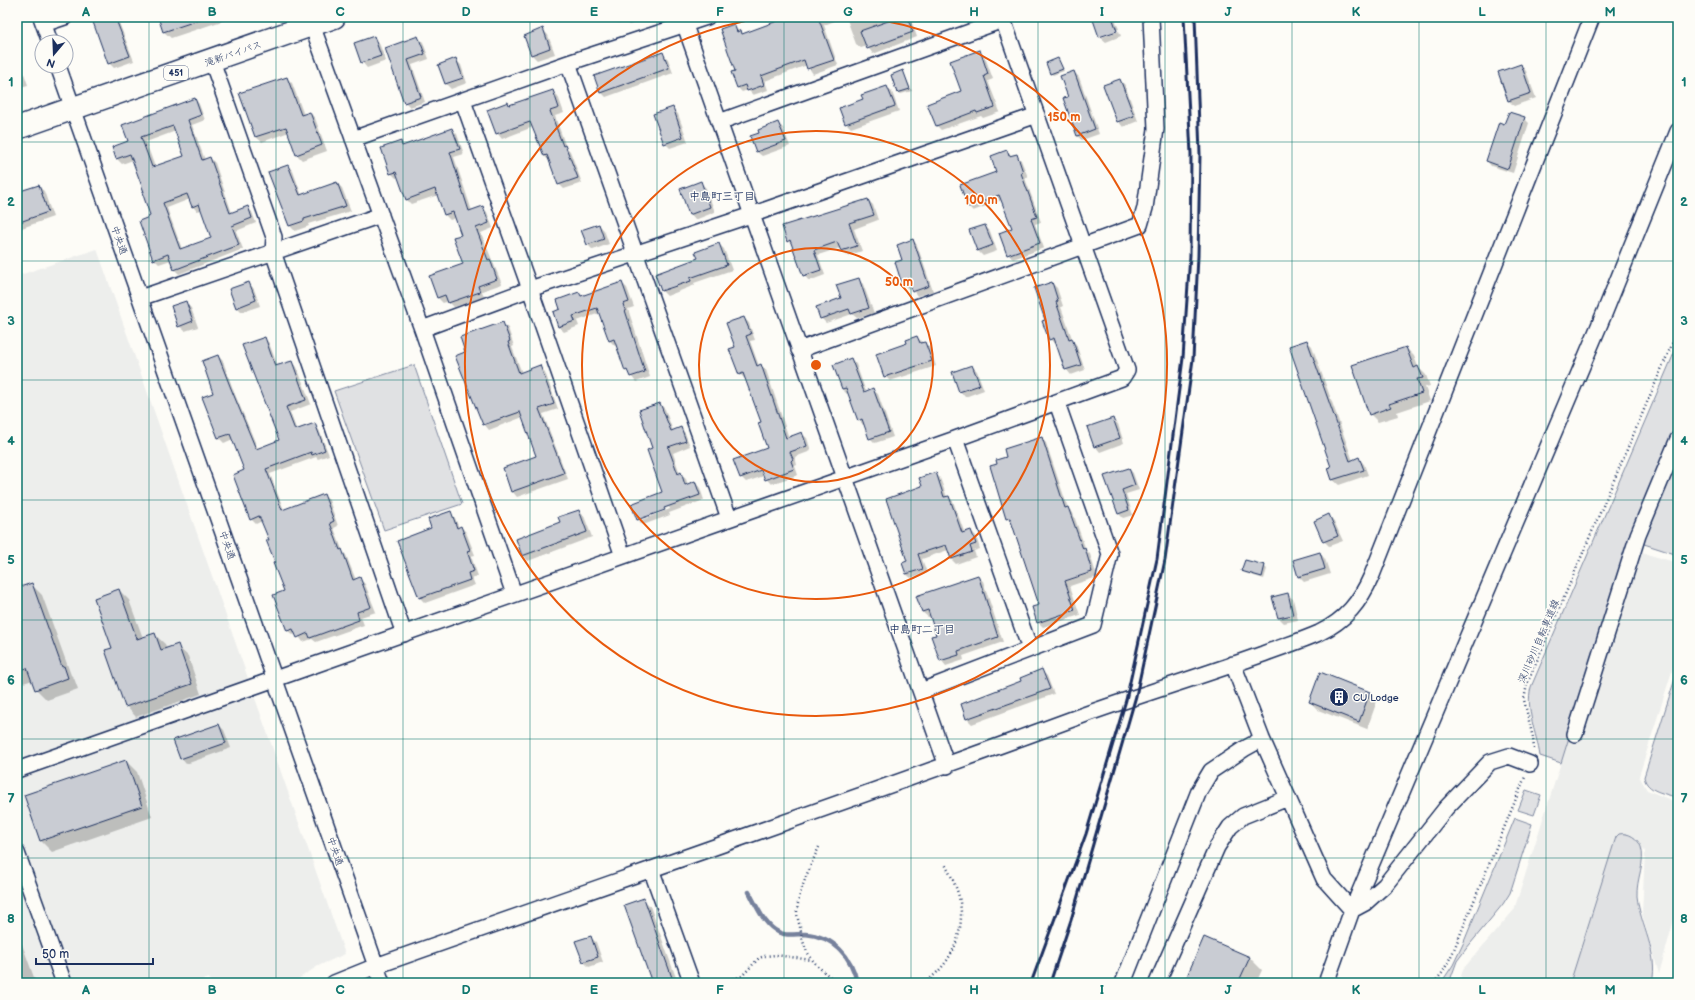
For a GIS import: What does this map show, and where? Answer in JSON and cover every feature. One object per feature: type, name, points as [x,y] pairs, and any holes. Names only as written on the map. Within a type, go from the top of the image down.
[{"type":"highway","name":"滝新バイパス","points":[[17,128],[212,61],[334,17]]},
{"type":"street","points":[[47,34],[42,21],[65,17]]},
{"type":"street","points":[[353,139],[684,21],[707,17]]},
{"type":"street","points":[[799,350],[1140,225],[1145,208],[1156,129],[1151,17]]},
{"type":"street","points":[[334,983],[376,966],[947,766],[1136,696],[1233,664],[1319,633],[1340,621],[1364,594],[1592,17]]},
{"type":"street","points":[[17,770],[1057,403],[1122,378],[1127,370],[1082,246],[1003,18],[719,122]]},
{"type":"street","points":[[684,21],[751,215],[947,766]]},
{"type":"street","points":[[312,25],[422,329],[514,594]]},
{"type":"street","points":[[212,61],[274,237],[273,252],[404,634]]},
{"type":"street","points":[[568,63],[729,518]]},
{"type":"street","name":"中央通","points":[[61,74],[382,983]]},
{"type":"street","points":[[463,101],[623,556]]},
{"type":"street","points":[[422,329],[530,289],[751,215],[1037,115]]},
{"type":"street","points":[[1326,983],[1352,910],[1604,314],[1678,131]]},
{"type":"street","points":[[140,298],[381,215]]},
{"type":"street","points":[[921,691],[1093,625],[1110,554],[1057,403]]},
{"type":"street","points":[[955,439],[1030,649]]},
{"type":"street","points":[[1575,734],[1638,535],[1678,439]]},
{"type":"street","points":[[1233,664],[1262,739],[1324,879],[1352,910]]},
{"type":"street","points":[[1123,983],[1198,791],[1211,772],[1244,749],[1262,739]]},
{"type":"street","points":[[1352,910],[1365,903],[1385,884],[1446,808],[1490,762],[1509,756],[1530,764]]},
{"type":"street","points":[[1157,983],[1217,847],[1230,828],[1243,816],[1288,798]]},
{"type":"street","points":[[17,853],[64,983]]},
{"type":"street","points":[[651,869],[692,983]]},
{"type":"path","name":"深川砂川自転車道線","points":[[1434,983],[1454,952],[1530,764],[1534,751],[1533,738],[1524,700],[1527,684],[1678,330]]},
{"type":"path","points":[[819,847],[806,878],[797,912],[801,931],[801,940],[811,960],[838,983]]},
{"type":"path","points":[[924,983],[940,971],[952,953],[959,936],[960,902],[955,885],[945,864]]},
{"type":"path","points":[[722,983],[742,976],[759,958],[765,956],[811,960]]},
{"type":"shaded area","points":[[97,249],[345,954],[318,966],[292,983],[211,983],[209,978],[194,983],[17,983],[17,276]]},
{"type":"shaded area","points":[[1678,344],[1678,426],[1632,536],[1561,763],[1540,756],[1530,713],[1529,704],[1531,687]]},
{"type":"shaded area","points":[[414,365],[462,504],[384,530],[334,391]]},
{"type":"shaded area","points":[[1678,451],[1678,555],[1641,543]]},
{"type":"shaded area","points":[[1629,549],[1678,563],[1678,652],[1639,776],[1647,790],[1678,803],[1678,905],[1659,974],[1642,914],[1645,851],[1621,834],[1573,983],[1459,983],[1463,969],[1514,910]]},
{"type":"shaded area","points":[[1678,669],[1678,798],[1653,789],[1646,782],[1644,777]]},
{"type":"shaded area","points":[[1526,790],[1541,795],[1534,815],[1518,810]]},
{"type":"shaded area","points":[[1515,818],[1532,824],[1510,893],[1503,904],[1457,961],[1449,983],[1441,983],[1453,965],[1463,944]]},
{"type":"shaded area","points":[[1619,834],[1632,836],[1638,841],[1641,847],[1642,865],[1637,896],[1653,961],[1652,983],[1570,983],[1616,837]]},
{"type":"building","points":[[107,17],[115,17],[130,56],[108,64],[93,22]]},
{"type":"building","points":[[158,17],[201,17],[202,19],[163,32]]},
{"type":"building","points":[[788,17],[818,17],[834,60],[807,69],[804,60],[761,76],[764,85],[747,91],[745,85],[737,88],[731,72],[735,71],[720,29],[734,24],[737,32],[741,30],[742,34]]},
{"type":"building","points":[[890,17],[907,17],[913,32],[867,49],[860,31],[891,20]]},
{"type":"building","points":[[1092,17],[1112,17],[1117,31],[1099,37]]},
{"type":"building","points":[[543,28],[550,48],[531,55],[524,36]]},
{"type":"building","points":[[374,36],[381,56],[361,63],[354,43]]},
{"type":"building","points":[[418,36],[425,54],[408,60],[421,97],[404,103],[385,48]]},
{"type":"building","points":[[980,50],[988,74],[984,76],[995,107],[977,113],[976,111],[936,126],[927,104],[961,91],[950,61]]},
{"type":"building","points":[[663,52],[669,68],[600,93],[594,76]]},
{"type":"building","points":[[456,58],[463,78],[445,84],[438,65]]},
{"type":"building","points":[[1058,58],[1063,69],[1050,74],[1046,63]]},
{"type":"building","points":[[1521,64],[1531,93],[1508,101],[1498,72]]},
{"type":"building","points":[[903,70],[910,89],[897,93],[891,75]]},
{"type":"building","points":[[1074,71],[1095,129],[1077,136],[1063,98],[1068,97],[1060,76]]},
{"type":"building","points":[[287,77],[301,115],[310,112],[322,145],[296,155],[286,127],[255,137],[239,93]]},
{"type":"building","points":[[1120,79],[1134,116],[1117,122],[1103,85]]},
{"type":"building","points":[[887,86],[895,106],[845,124],[839,108],[863,99],[861,95]]},
{"type":"building","points":[[553,90],[559,108],[550,111],[563,146],[565,145],[578,178],[558,185],[547,155],[544,156],[530,122],[496,134],[487,110],[508,102],[509,105]]},
{"type":"building","points":[[195,98],[201,115],[188,120],[202,160],[210,157],[230,213],[248,206],[252,218],[232,226],[239,245],[174,270],[168,254],[153,260],[139,221],[149,217],[148,216],[150,215],[142,192],[144,192],[130,154],[116,159],[112,147],[128,141],[122,125]],"holes":[[[173,126],[184,156],[152,167],[141,137]],[[187,194],[192,207],[199,204],[211,238],[180,249],[163,203]]]},
{"type":"building","points":[[673,107],[683,137],[664,144],[653,114]]},
{"type":"building","points":[[1509,112],[1525,117],[1508,169],[1486,161],[1499,122],[1504,124]]},
{"type":"building","points":[[778,122],[786,141],[756,152],[750,136],[759,133],[758,130]]},
{"type":"building","points":[[452,128],[460,149],[450,152],[469,211],[483,206],[489,223],[476,228],[497,279],[478,286],[480,292],[448,303],[445,295],[437,298],[429,276],[463,264],[453,237],[461,235],[453,212],[444,215],[435,189],[406,200],[396,172],[390,174],[381,148],[401,141],[402,146]]},
{"type":"building","points":[[1007,150],[1009,156],[1017,154],[1023,172],[1021,173],[1037,217],[1031,219],[1040,243],[1007,255],[999,233],[1012,228],[999,195],[968,207],[960,185],[996,172],[991,156]]},
{"type":"building","points":[[288,165],[300,195],[337,182],[346,206],[304,219],[304,221],[289,226],[268,172]]},
{"type":"building","points":[[701,181],[710,207],[689,215],[680,189]]},
{"type":"building","points":[[39,185],[48,212],[17,223],[17,192]]},
{"type":"building","points":[[868,199],[874,215],[849,223],[857,246],[841,251],[837,242],[814,250],[821,270],[803,276],[790,240],[787,242],[782,226]]},
{"type":"building","points":[[599,224],[604,239],[587,245],[581,230]]},
{"type":"building","points":[[985,225],[993,245],[977,251],[969,230]]},
{"type":"building","points":[[913,239],[929,286],[912,292],[908,282],[902,284],[895,262],[902,260],[897,245]]},
{"type":"building","points":[[719,243],[727,265],[690,278],[691,281],[661,291],[655,274],[698,258],[695,252]]},
{"type":"building","points":[[859,278],[869,308],[851,314],[849,309],[820,319],[816,307],[841,298],[836,285]]},
{"type":"building","points":[[249,282],[256,300],[236,308],[229,289]]},
{"type":"building","points":[[622,282],[629,302],[623,304],[645,372],[630,377],[627,370],[625,371],[614,339],[609,341],[597,308],[573,316],[575,321],[558,327],[553,312],[560,309],[557,300],[579,292],[581,296]]},
{"type":"building","points":[[1052,282],[1058,301],[1056,302],[1069,339],[1072,338],[1081,365],[1065,370],[1054,338],[1049,340],[1042,321],[1045,320],[1034,288]]},
{"type":"building","points":[[186,301],[193,321],[178,327],[171,306]]},
{"type":"building","points":[[744,317],[751,334],[746,336],[757,366],[761,364],[786,438],[802,432],[807,446],[790,452],[793,459],[791,461],[794,469],[765,480],[761,470],[740,478],[733,460],[767,448],[758,423],[761,422],[743,373],[739,375],[729,349],[735,347],[726,323]]},
{"type":"building","points":[[503,322],[510,341],[508,342],[519,373],[540,365],[554,404],[539,409],[564,473],[511,492],[503,468],[536,456],[520,412],[483,425],[455,356],[465,352],[460,337]]},
{"type":"building","points":[[917,336],[920,343],[925,342],[932,361],[884,377],[876,354],[907,343],[906,340]]},
{"type":"building","points":[[265,337],[275,366],[292,361],[306,400],[286,407],[295,430],[315,423],[325,450],[312,455],[311,452],[266,469],[282,510],[324,494],[334,521],[330,523],[340,550],[342,549],[353,580],[360,577],[371,607],[357,612],[359,620],[310,638],[308,633],[297,638],[293,629],[287,631],[273,595],[284,591],[266,540],[269,540],[259,516],[250,520],[233,475],[244,470],[230,434],[218,438],[202,397],[213,393],[202,361],[218,355],[256,449],[279,440],[242,345]]},
{"type":"building","points":[[1307,340],[1350,461],[1359,457],[1364,470],[1332,480],[1328,468],[1331,467],[1289,346]]},
{"type":"building","points":[[1406,347],[1414,368],[1418,366],[1423,378],[1417,379],[1422,393],[1389,404],[1391,407],[1369,415],[1352,365]]},
{"type":"building","points":[[851,358],[864,392],[873,388],[889,432],[869,439],[862,419],[858,421],[846,388],[842,389],[833,365]]},
{"type":"building","points":[[972,365],[980,385],[959,392],[952,372]]},
{"type":"building","points":[[660,403],[671,431],[681,427],[686,441],[668,447],[678,474],[681,472],[685,485],[695,481],[700,495],[637,520],[631,504],[662,492],[647,450],[652,448],[639,410]]},
{"type":"building","points":[[1113,418],[1120,438],[1094,447],[1087,427]]},
{"type":"building","points":[[1042,437],[1065,508],[1068,507],[1083,549],[1085,548],[1092,572],[1065,581],[1075,610],[1037,623],[1032,607],[1039,605],[1010,518],[1006,519],[990,466],[997,464],[996,460],[1006,457],[1004,449]]},
{"type":"building","points":[[1129,468],[1135,485],[1122,490],[1129,510],[1118,514],[1104,476]]},
{"type":"building","points":[[936,472],[944,497],[949,496],[962,533],[971,530],[976,544],[970,546],[972,552],[951,559],[946,545],[918,554],[923,569],[906,574],[902,563],[907,561],[886,499],[922,486],[919,478]]},
{"type":"building","points":[[579,510],[587,532],[522,556],[516,539],[560,522],[558,517]]},
{"type":"building","points":[[451,511],[457,528],[461,526],[470,550],[467,551],[474,571],[468,573],[470,580],[419,598],[397,541],[431,528],[428,519]]},
{"type":"building","points":[[1329,514],[1338,536],[1323,542],[1314,521]]},
{"type":"building","points":[[1320,552],[1325,569],[1298,577],[1293,560]]},
{"type":"building","points":[[1245,560],[1265,565],[1262,577],[1241,571]]},
{"type":"building","points":[[978,575],[998,637],[958,651],[959,655],[940,661],[931,636],[936,635],[928,610],[922,612],[916,596]]},
{"type":"building","points":[[32,583],[62,667],[64,666],[68,678],[35,690],[27,668],[17,671],[17,588]]},
{"type":"building","points":[[119,589],[137,639],[155,633],[161,650],[178,644],[192,684],[125,707],[105,650],[112,648],[94,598]]},
{"type":"building","points":[[1288,593],[1293,615],[1278,618],[1272,597]]},
{"type":"building","points":[[1042,669],[1050,689],[966,719],[961,704],[1021,681],[1020,678]]},
{"type":"building","name":"CU Lodge","points":[[1320,672],[1370,692],[1359,722],[1309,702]]},
{"type":"building","points":[[219,724],[226,743],[180,759],[173,740]]},
{"type":"building","points":[[126,760],[142,806],[40,841],[24,795]]},
{"type":"building","points":[[644,898],[674,983],[652,983],[624,905]]},
{"type":"building","points":[[591,936],[598,957],[583,962],[575,941]]},
{"type":"building","points":[[1204,937],[1250,957],[1238,983],[1184,983]]},
{"type":"waterway","points":[[749,892],[763,918],[778,932],[782,934],[805,934],[815,936],[832,943],[840,949],[851,964],[857,983]]},
{"type":"railway","points":[[1031,983],[1086,834],[1126,700],[1157,559],[1183,358],[1190,255],[1191,154],[1184,17]]},
{"type":"railway","points":[[1050,983],[1071,920],[1136,696],[1165,560],[1193,359],[1198,256],[1200,154],[1195,17]]},
{"type":"place","name":"CU Lodge","points":[[1339,697]]},
{"type":"district","name":"中島町三丁目","points":[[722,196]]},
{"type":"district","name":"中島町二丁目","points":[[922,629]]}]
